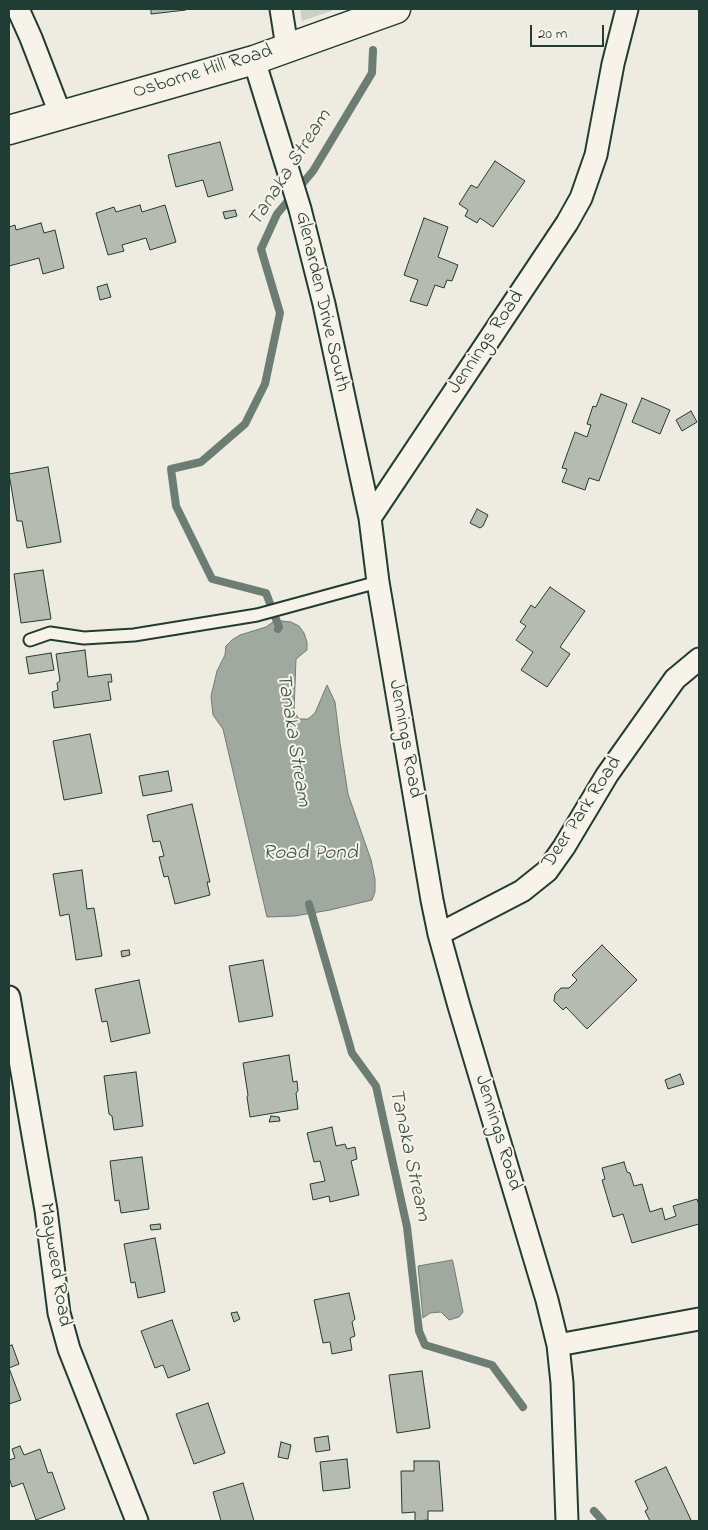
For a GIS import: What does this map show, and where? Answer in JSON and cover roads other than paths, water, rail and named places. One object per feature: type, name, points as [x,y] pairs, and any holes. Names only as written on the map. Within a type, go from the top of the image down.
[{"type":"street","points":[[18,9],[61,116]]},
{"type":"street","points":[[281,9],[286,47]]},
{"type":"street","name":"Osborne Hill Road","points":[[9,130],[254,60],[396,9]]},
{"type":"street","name":"Jennings Road","points":[[567,1521],[562,1383],[558,1346],[547,1300],[439,934],[378,582],[370,518],[567,223],[581,198],[596,155],[613,64],[627,9]]},
{"type":"street","name":"Glenarden Drive South","points":[[254,60],[300,209],[324,304],[370,518]]},
{"type":"street","name":"Deer Park Road","points":[[439,934],[522,891],[547,871],[564,847],[607,774],[675,679],[699,659]]},
{"type":"street","name":"Mayweed Road","points":[[9,997],[46,1210],[59,1313],[69,1349],[137,1521]]},
{"type":"street","points":[[558,1346],[699,1319]]},
{"type":"lane","points":[[30,640],[50,633],[84,638],[134,635],[260,614],[378,582]]},
{"type":"water","name":"Road Pond","points":[[273,622],[291,622],[299,626],[307,642],[307,650],[296,659],[294,711],[299,719],[308,719],[315,713],[327,685],[335,702],[348,794],[371,860],[375,879],[375,892],[372,900],[330,910],[295,916],[267,917],[223,729],[213,715],[211,696],[217,671],[225,655],[226,646],[240,635],[266,627]]},
{"type":"water","points":[[452,1260],[463,1312],[459,1317],[449,1320],[441,1312],[430,1313],[423,1318],[418,1266]]},
{"type":"waterway","name":"Tanaka Stream","points":[[278,629],[279,627],[266,593],[212,579],[176,506],[171,469],[201,462],[245,424],[265,384],[280,313],[261,249],[277,214],[313,171],[372,73],[373,50]]},
{"type":"waterway","name":"Tanaka Stream","points":[[309,904],[352,1053],[376,1086],[407,1227],[419,1331],[425,1345],[492,1365],[523,1407]]},
{"type":"waterway","name":"Tanaka Stream","points":[[594,1511],[603,1521]]}]
